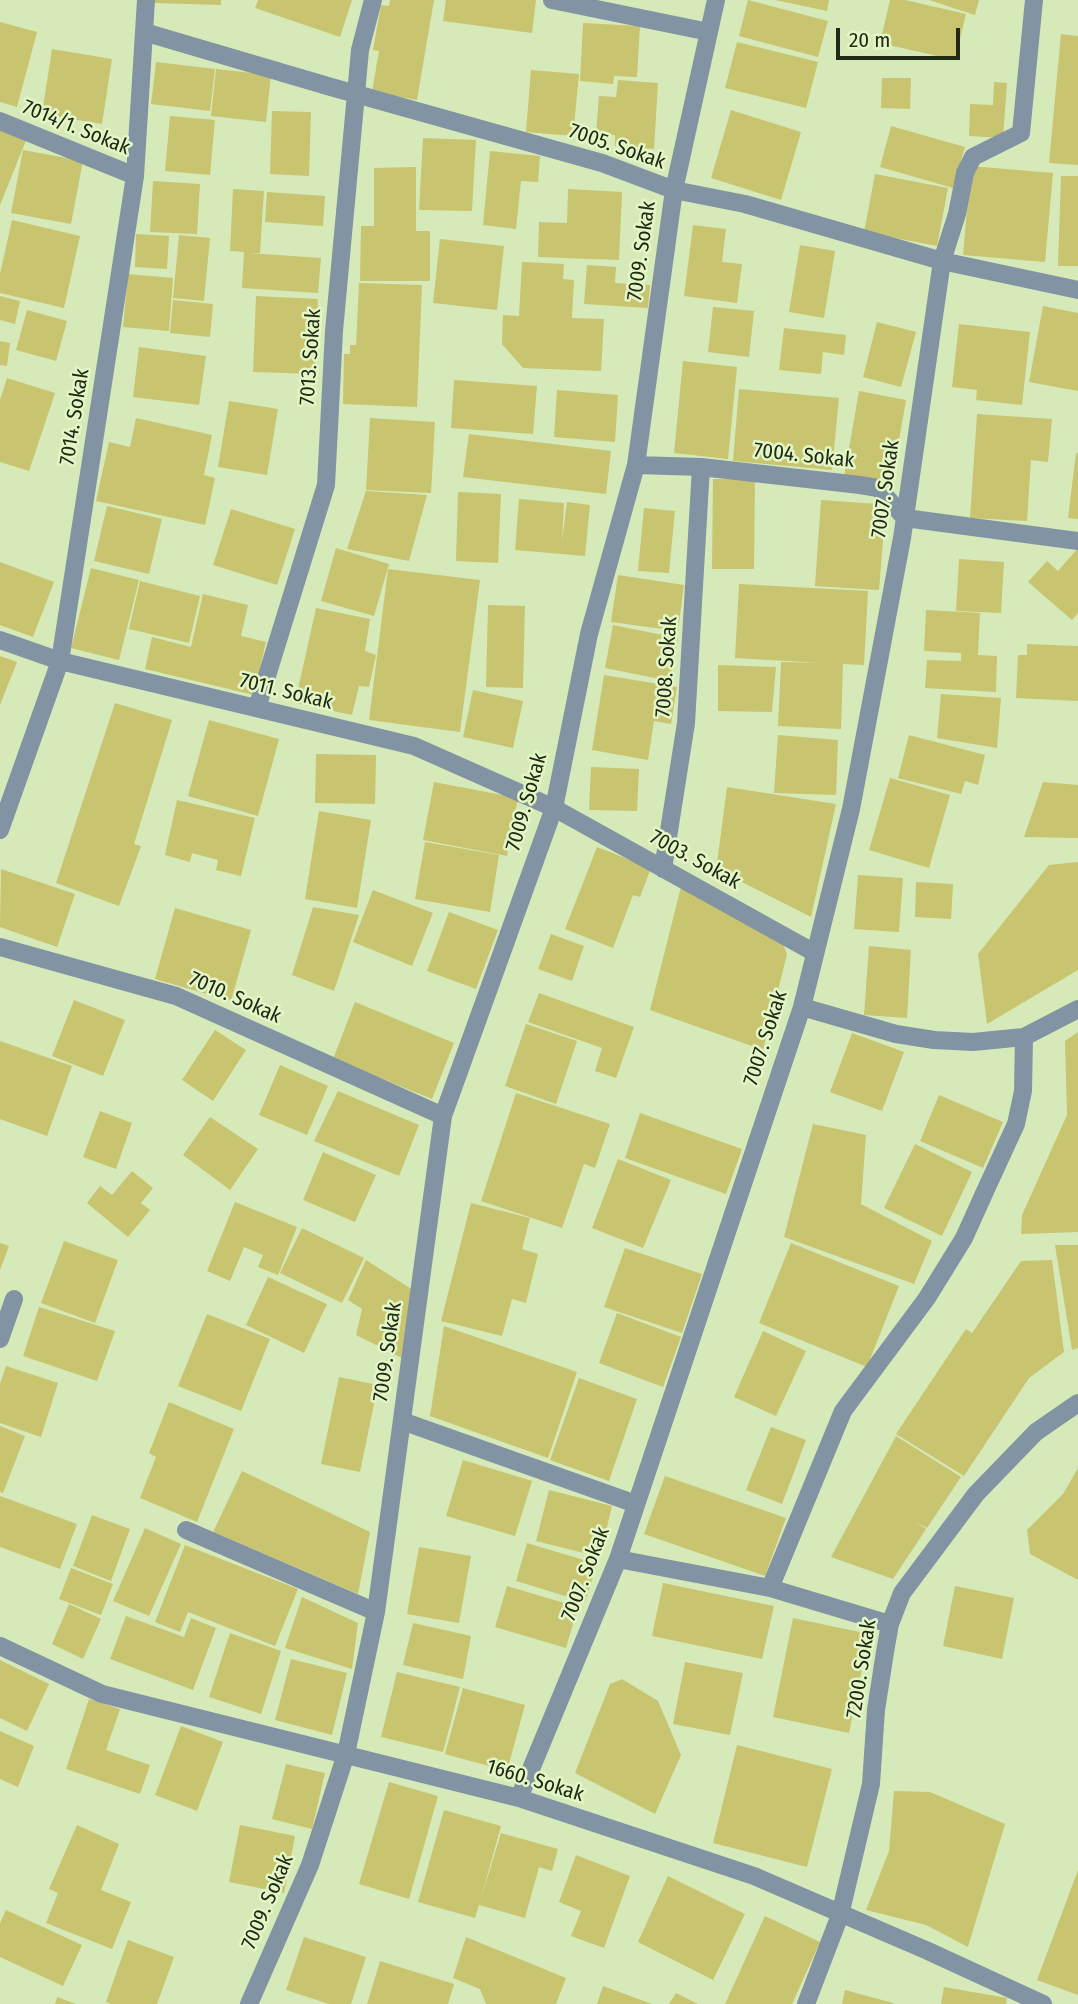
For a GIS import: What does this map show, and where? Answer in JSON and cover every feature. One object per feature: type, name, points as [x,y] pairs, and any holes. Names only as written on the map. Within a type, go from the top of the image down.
[{"type":"street","name":"7014. Sokak","points":[[0,830],[61,661],[135,177],[146,0]]},
{"type":"street","name":"7013. Sokak","points":[[257,708],[326,485],[334,331],[360,50],[373,0]]},
{"type":"street","points":[[552,0],[709,32]]},
{"type":"street","name":"7009. Sokak","points":[[249,2004],[310,1865],[346,1754],[376,1612],[443,1116],[554,808],[589,634],[636,465],[674,190],[716,0]]},
{"type":"street","name":"7007. Sokak","points":[[519,1798],[618,1559],[802,1007],[851,809],[905,517],[942,261],[957,214],[964,173],[973,157],[1021,134],[1034,0]]},
{"type":"street","name":"7005. Sokak","points":[[144,32],[602,163],[674,190],[745,204],[942,261],[1078,290]]},
{"type":"street","name":"7014/1. Sokak","points":[[0,121],[135,177]]},
{"type":"street","name":"7004. Sokak","points":[[636,465],[701,467],[878,488],[905,517]]},
{"type":"street","name":"7008. Sokak","points":[[663,869],[687,723],[701,467]]},
{"type":"street","points":[[905,517],[1078,541]]},
{"type":"street","name":"7011. Sokak","points":[[0,639],[61,661],[414,746],[554,808]]},
{"type":"street","name":"7003. Sokak","points":[[554,808],[815,953]]},
{"type":"street","name":"7010. Sokak","points":[[0,947],[176,996],[443,1116]]},
{"type":"street","points":[[802,1007],[896,1034],[973,1042],[1024,1037],[1078,1009]]},
{"type":"street","points":[[769,1588],[843,1411],[927,1298],[964,1238],[988,1187],[1016,1124],[1023,1091],[1024,1037]]},
{"type":"street","points":[[0,1339],[14,1299]]},
{"type":"street","name":"7200. Sokak","points":[[806,2004],[840,1915],[871,1784],[877,1710],[891,1624],[902,1593],[976,1494],[1036,1432],[1078,1403]]},
{"type":"street","points":[[402,1421],[636,1504]]},
{"type":"street","points":[[186,1530],[376,1612]]},
{"type":"street","points":[[618,1559],[769,1588],[891,1624]]},
{"type":"street","name":"1660. Sokak","points":[[0,1646],[102,1694],[519,1798],[754,1876],[1043,2004]]},
{"type":"building","points":[[154,0],[221,0],[221,5],[153,3]]},
{"type":"building","points":[[258,0],[352,0],[340,37],[255,8]]},
{"type":"building","points":[[390,0],[434,0],[417,100],[372,92],[379,51],[373,50],[381,5],[389,6]]},
{"type":"building","points":[[446,0],[536,0],[532,33],[443,21]]},
{"type":"building","points":[[748,0],[828,21],[818,57],[739,36]]},
{"type":"building","points":[[775,0],[829,0],[827,11]]},
{"type":"building","points":[[890,0],[905,0],[966,14],[955,60],[880,43]]},
{"type":"building","points":[[929,0],[979,0],[975,15]]},
{"type":"building","points":[[0,22],[37,32],[17,107],[0,102]]},
{"type":"building","points":[[583,23],[640,26],[637,77],[614,76],[613,84],[580,81]]},
{"type":"building","points":[[1061,34],[1078,36],[1078,165],[1049,163]]},
{"type":"building","points":[[737,42],[818,62],[806,108],[725,88]]},
{"type":"building","points":[[52,49],[112,59],[102,124],[42,114]]},
{"type":"building","points":[[156,62],[215,69],[210,111],[151,104]]},
{"type":"building","points":[[216,69],[271,75],[266,122],[211,116]]},
{"type":"building","points":[[531,70],[579,74],[573,136],[526,132]]},
{"type":"building","points":[[882,78],[911,78],[910,109],[881,108]]},
{"type":"building","points":[[618,80],[658,83],[654,149],[615,146],[615,135],[596,134],[599,96],[616,97]]},
{"type":"building","points":[[994,82],[1007,83],[1003,138],[969,136],[970,104],[993,105]]},
{"type":"building","points":[[731,110],[801,132],[781,200],[711,178]]},
{"type":"building","points":[[272,111],[311,112],[309,176],[270,174]]},
{"type":"building","points":[[170,116],[215,120],[210,175],[165,171]]},
{"type":"building","points":[[891,126],[965,147],[953,188],[880,167]]},
{"type":"building","points":[[0,127],[27,138],[0,205]]},
{"type":"building","points":[[423,138],[476,140],[472,211],[419,210]]},
{"type":"building","points":[[23,150],[83,161],[71,224],[11,213]]},
{"type":"building","points":[[490,151],[540,156],[538,182],[521,181],[516,229],[483,225]]},
{"type":"building","points":[[971,166],[1053,173],[1045,262],[963,255]]},
{"type":"building","points":[[416,167],[416,231],[430,231],[430,281],[360,281],[361,226],[374,226],[374,168]]},
{"type":"building","points":[[875,174],[948,188],[937,246],[864,232]]},
{"type":"building","points":[[1061,176],[1078,176],[1078,266],[1058,266]]},
{"type":"building","points":[[153,181],[200,184],[197,234],[150,232]]},
{"type":"building","points":[[233,189],[264,191],[260,253],[249,253],[321,258],[318,293],[242,288],[244,252],[230,251]]},
{"type":"building","points":[[568,189],[622,192],[619,260],[538,257],[539,222],[567,223]]},
{"type":"building","points":[[267,192],[325,196],[323,226],[265,222]]},
{"type":"building","points":[[12,220],[80,236],[64,308],[0,293],[0,274]]},
{"type":"building","points":[[693,225],[726,229],[722,262],[742,264],[737,303],[684,296]]},
{"type":"building","points":[[136,234],[169,236],[167,269],[135,267]]},
{"type":"building","points":[[179,235],[210,238],[204,301],[173,298]]},
{"type":"building","points":[[440,239],[504,246],[497,310],[433,303]]},
{"type":"building","points":[[800,245],[835,251],[824,318],[789,312]]},
{"type":"building","points":[[522,262],[564,264],[563,279],[574,280],[572,318],[604,319],[601,371],[523,368],[502,344],[503,315],[519,316]]},
{"type":"building","points":[[587,265],[616,267],[615,283],[650,285],[648,308],[584,304]]},
{"type":"building","points":[[128,274],[173,278],[169,331],[123,327]]},
{"type":"building","points":[[359,283],[422,285],[417,407],[343,404],[344,354],[350,354],[350,345],[356,345]]},
{"type":"building","points":[[0,296],[20,301],[15,324],[0,320]]},
{"type":"building","points":[[256,296],[318,299],[314,374],[253,372]]},
{"type":"building","points":[[173,300],[213,304],[210,337],[170,333]]},
{"type":"building","points":[[1043,306],[1078,313],[1078,391],[1029,382]]},
{"type":"building","points":[[713,307],[754,311],[749,357],[708,352]]},
{"type":"building","points":[[27,310],[67,321],[56,361],[16,350]]},
{"type":"building","points":[[877,322],[916,332],[901,387],[863,377]]},
{"type":"building","points":[[959,324],[1030,332],[1022,405],[976,400],[977,390],[952,387]]},
{"type":"building","points":[[784,328],[846,335],[844,355],[823,352],[821,374],[779,370]]},
{"type":"building","points":[[0,341],[10,343],[7,366],[0,365]]},
{"type":"building","points":[[139,347],[206,356],[199,405],[133,397]]},
{"type":"building","points":[[683,361],[737,367],[728,459],[674,453]]},
{"type":"building","points":[[7,378],[55,393],[29,471],[0,462],[0,400]]},
{"type":"building","points":[[454,380],[537,386],[533,434],[451,428]]},
{"type":"building","points":[[739,389],[839,398],[832,470],[733,461]]},
{"type":"building","points":[[557,390],[618,395],[615,442],[554,437]]},
{"type":"building","points":[[859,391],[906,400],[891,486],[844,477]]},
{"type":"building","points":[[229,401],[278,409],[267,475],[218,467]]},
{"type":"building","points":[[977,414],[1052,419],[1048,462],[1031,460],[1027,521],[970,518]]},
{"type":"building","points":[[136,418],[212,435],[204,475],[215,478],[205,525],[96,501],[109,442],[130,447]]},
{"type":"building","points":[[370,418],[435,422],[431,493],[366,490]]},
{"type":"building","points":[[469,434],[611,451],[606,494],[463,477]]},
{"type":"building","points":[[1078,453],[1078,519],[1068,518]]},
{"type":"building","points":[[713,479],[755,479],[754,569],[712,569]]},
{"type":"building","points":[[366,491],[427,495],[409,561],[347,549]]},
{"type":"building","points":[[458,492],[501,494],[498,563],[456,561]]},
{"type":"building","points":[[519,499],[564,503],[562,541],[567,502],[590,505],[585,556],[515,550]]},
{"type":"building","points":[[821,500],[878,504],[876,533],[883,540],[879,590],[815,586]]},
{"type":"building","points":[[107,506],[162,519],[149,574],[94,561]]},
{"type":"building","points":[[644,508],[675,511],[669,573],[638,571]]},
{"type":"building","points":[[231,509],[295,529],[277,585],[213,565]]},
{"type":"building","points":[[336,548],[389,564],[374,616],[321,601]]},
{"type":"building","points":[[1078,548],[1078,613],[1072,620],[1028,582],[1047,561],[1058,571]]},
{"type":"building","points":[[959,559],[1004,562],[1001,613],[956,611]]},
{"type":"building","points":[[0,562],[54,582],[33,637],[0,625]]},
{"type":"building","points":[[91,568],[139,580],[119,660],[71,648]]},
{"type":"building","points":[[388,569],[480,580],[460,732],[369,720]]},
{"type":"building","points":[[618,575],[684,585],[678,631],[611,622]]},
{"type":"building","points":[[140,581],[200,596],[189,643],[129,629]]},
{"type":"building","points":[[739,584],[868,591],[864,665],[843,664],[841,729],[778,726],[781,662],[821,663],[735,658]]},
{"type":"building","points":[[203,594],[248,605],[241,636],[266,642],[254,695],[145,669],[152,637],[191,647]]},
{"type":"building","points":[[488,605],[525,606],[523,688],[486,687]]},
{"type":"building","points":[[316,608],[370,619],[365,651],[376,655],[369,687],[359,686],[352,715],[295,703]]},
{"type":"building","points":[[926,610],[980,613],[978,655],[997,656],[996,692],[925,688],[927,660],[961,661],[961,653],[924,651]]},
{"type":"building","points":[[613,625],[678,638],[670,681],[605,668]]},
{"type":"building","points":[[1027,644],[1078,646],[1078,701],[1016,698],[1018,655],[1027,655]]},
{"type":"building","points":[[0,656],[17,662],[0,705]]},
{"type":"building","points":[[718,665],[776,667],[772,712],[718,711]]},
{"type":"building","points":[[604,675],[677,687],[671,724],[654,721],[648,760],[592,750]]},
{"type":"building","points":[[473,690],[523,701],[513,748],[463,737]]},
{"type":"building","points":[[941,694],[1001,698],[997,748],[937,738]]},
{"type":"building","points":[[115,703],[172,720],[134,844],[141,846],[119,906],[56,883]]},
{"type":"building","points":[[209,720],[279,739],[258,816],[188,796]]},
{"type":"building","points":[[778,735],[838,740],[836,795],[774,793]]},
{"type":"building","points":[[909,735],[985,755],[978,785],[965,781],[961,794],[898,778]]},
{"type":"building","points":[[316,754],[376,755],[375,804],[315,803]]},
{"type":"building","points":[[591,767],[639,769],[637,811],[589,810]]},
{"type":"building","points":[[890,778],[950,795],[929,868],[869,850]]},
{"type":"building","points":[[434,782],[518,798],[507,856],[423,840]]},
{"type":"building","points":[[1043,782],[1078,785],[1078,838],[1024,837]]},
{"type":"building","points":[[727,787],[836,804],[811,917],[726,874],[717,863]]},
{"type":"building","points":[[177,800],[255,818],[241,876],[216,870],[218,860],[192,853],[190,862],[165,855]]},
{"type":"building","points":[[319,811],[371,820],[357,908],[305,899]]},
{"type":"building","points":[[425,842],[499,855],[490,912],[415,899]]},
{"type":"building","points":[[597,847],[651,868],[640,897],[633,895],[613,948],[565,929]]},
{"type":"building","points":[[1078,862],[1078,970],[987,1024],[978,954],[1049,865]]},
{"type":"building","points":[[1,869],[75,894],[57,947],[0,927]]},
{"type":"building","points":[[858,875],[903,878],[899,932],[854,929]]},
{"type":"building","points":[[916,882],[953,884],[951,919],[915,917]]},
{"type":"building","points":[[681,887],[780,937],[787,954],[763,1050],[650,1010]]},
{"type":"building","points":[[373,890],[433,913],[412,966],[353,942]]},
{"type":"building","points":[[313,907],[359,915],[334,991],[292,975]]},
{"type":"building","points":[[175,908],[251,930],[231,1001],[155,979]]},
{"type":"building","points":[[449,912],[498,930],[476,989],[427,971]]},
{"type":"building","points":[[551,934],[584,946],[572,981],[538,969]]},
{"type":"building","points":[[869,946],[911,950],[907,1018],[864,1015]]},
{"type":"building","points":[[539,993],[634,1027],[616,1078],[595,1071],[602,1048],[528,1022]]},
{"type":"building","points":[[74,1000],[125,1020],[103,1076],[52,1056]]},
{"type":"building","points":[[355,1002],[454,1043],[432,1099],[333,1059]]},
{"type":"building","points":[[526,1024],[577,1041],[556,1104],[505,1086]]},
{"type":"building","points":[[215,1030],[246,1050],[213,1101],[182,1080]]},
{"type":"building","points":[[1078,1032],[1078,1232],[1021,1234],[1022,1215],[1067,1115],[1065,1041]]},
{"type":"building","points":[[852,1033],[904,1052],[882,1111],[830,1092]]},
{"type":"building","points":[[0,1041],[72,1066],[47,1136],[0,1119]]},
{"type":"building","points":[[280,1065],[328,1086],[307,1135],[259,1115]]},
{"type":"building","points":[[338,1091],[419,1125],[399,1176],[314,1141]]},
{"type":"building","points":[[516,1093],[610,1124],[595,1168],[584,1164],[562,1228],[481,1201]]},
{"type":"building","points":[[939,1095],[1003,1122],[983,1168],[920,1141]]},
{"type":"building","points":[[100,1111],[132,1123],[116,1169],[83,1157]]},
{"type":"building","points":[[640,1113],[742,1149],[726,1194],[625,1158]]},
{"type":"building","points":[[210,1117],[258,1149],[230,1190],[183,1155]]},
{"type":"building","points":[[813,1124],[866,1135],[861,1204],[932,1241],[914,1284],[784,1237]]},
{"type":"building","points":[[915,1144],[972,1172],[942,1236],[884,1208]]},
{"type":"building","points":[[323,1152],[376,1175],[355,1222],[303,1200]]},
{"type":"building","points":[[618,1159],[671,1180],[643,1248],[592,1228]]},
{"type":"building","points":[[132,1171],[153,1188],[141,1203],[150,1210],[128,1237],[87,1203],[100,1186],[112,1195]]},
{"type":"building","points":[[235,1202],[297,1227],[278,1275],[258,1267],[263,1255],[244,1247],[230,1281],[207,1271]]},
{"type":"building","points":[[471,1203],[530,1218],[522,1249],[538,1254],[526,1303],[512,1299],[502,1336],[441,1321]]},
{"type":"building","points":[[302,1228],[364,1258],[342,1303],[280,1273]]},
{"type":"building","points":[[64,1241],[118,1260],[95,1323],[41,1303]]},
{"type":"building","points":[[0,1243],[9,1246],[0,1270]]},
{"type":"building","points":[[791,1243],[899,1286],[867,1367],[759,1323]]},
{"type":"building","points":[[1055,1245],[1078,1245],[1078,1348],[1072,1350]]},
{"type":"building","points":[[625,1248],[702,1274],[682,1333],[604,1307]]},
{"type":"building","points":[[366,1260],[413,1290],[402,1358],[356,1335],[362,1309],[348,1300]]},
{"type":"building","points":[[1052,1260],[1064,1352],[1029,1378],[964,1476],[896,1434],[966,1329],[972,1333],[1021,1261]]},
{"type":"building","points":[[268,1277],[327,1304],[304,1353],[246,1325]]},
{"type":"building","points":[[39,1307],[115,1331],[97,1381],[23,1356]]},
{"type":"building","points":[[617,1313],[681,1337],[663,1387],[599,1363]]},
{"type":"building","points":[[207,1314],[270,1339],[241,1411],[178,1386]]},
{"type":"building","points":[[444,1326],[577,1372],[548,1458],[430,1416]]},
{"type":"building","points":[[763,1331],[806,1351],[776,1416],[734,1397]]},
{"type":"building","points":[[6,1366],[58,1383],[41,1437],[0,1423],[0,1384]]},
{"type":"building","points":[[339,1377],[378,1385],[360,1472],[321,1464]]},
{"type":"building","points":[[579,1378],[637,1399],[609,1481],[550,1460]]},
{"type":"building","points":[[169,1402],[234,1429],[197,1522],[140,1498],[156,1457],[149,1453]]},
{"type":"building","points":[[0,1426],[25,1436],[3,1493],[0,1492]]},
{"type":"building","points":[[771,1427],[806,1440],[782,1504],[746,1490]]},
{"type":"building","points":[[896,1436],[961,1477],[927,1528],[916,1522],[926,1529],[893,1579],[831,1557]]},
{"type":"building","points":[[463,1460],[532,1481],[515,1536],[446,1516]]},
{"type":"building","points":[[1078,1468],[1078,1580],[1030,1554],[1027,1530],[1063,1494]]},
{"type":"building","points":[[242,1471],[370,1532],[358,1594],[213,1532]]},
{"type":"building","points":[[665,1476],[786,1518],[765,1576],[644,1534]]},
{"type":"building","points":[[549,1490],[612,1506],[600,1557],[536,1541]]},
{"type":"building","points":[[0,1496],[77,1524],[60,1569],[0,1547]]},
{"type":"building","points":[[92,1515],[130,1529],[111,1581],[73,1566]]},
{"type":"building","points":[[145,1528],[181,1544],[149,1616],[113,1601]]},
{"type":"building","points":[[527,1543],[597,1564],[585,1602],[516,1581]]},
{"type":"building","points":[[185,1545],[298,1589],[275,1646],[188,1612],[180,1632],[155,1622]]},
{"type":"building","points":[[419,1547],[471,1556],[459,1623],[407,1614]]},
{"type":"building","points":[[71,1568],[113,1584],[101,1615],[59,1599]]},
{"type":"building","points":[[663,1583],[774,1606],[762,1659],[652,1636]]},
{"type":"building","points":[[507,1586],[578,1607],[566,1648],[495,1627]]},
{"type":"building","points":[[955,1586],[1014,1598],[1002,1659],[943,1646]]},
{"type":"building","points":[[302,1597],[358,1623],[352,1669],[285,1648]]},
{"type":"building","points":[[69,1604],[101,1619],[83,1659],[52,1644]]},
{"type":"building","points":[[126,1616],[184,1637],[191,1618],[216,1628],[193,1690],[110,1659]]},
{"type":"building","points":[[793,1618],[869,1634],[849,1733],[773,1717]]},
{"type":"building","points":[[413,1623],[471,1636],[463,1679],[403,1665]]},
{"type":"building","points":[[230,1633],[281,1651],[261,1714],[209,1697]]},
{"type":"building","points":[[291,1659],[347,1673],[332,1735],[275,1720]]},
{"type":"building","points":[[0,1660],[49,1684],[27,1731],[0,1718]]},
{"type":"building","points":[[685,1662],[743,1673],[730,1735],[673,1724]]},
{"type":"building","points":[[397,1672],[460,1687],[443,1752],[381,1737]]},
{"type":"building","points":[[622,1679],[658,1701],[681,1755],[655,1814],[575,1773],[610,1684]]},
{"type":"building","points":[[463,1688],[525,1705],[507,1771],[445,1754]]},
{"type":"building","points":[[89,1699],[120,1709],[106,1750],[150,1765],[140,1794],[66,1769]]},
{"type":"building","points":[[181,1726],[223,1742],[197,1811],[155,1795]]},
{"type":"building","points":[[0,1731],[34,1746],[18,1787],[0,1779]]},
{"type":"building","points":[[737,1745],[832,1769],[807,1867],[713,1843]]},
{"type":"building","points":[[286,1764],[325,1773],[312,1829],[272,1819]]},
{"type":"building","points":[[389,1782],[438,1796],[409,1899],[359,1884]]},
{"type":"building","points":[[894,1791],[930,1792],[1005,1824],[968,1947],[926,1925],[866,1910],[889,1851]]},
{"type":"building","points":[[444,1810],[501,1826],[480,1902],[501,1833],[558,1849],[552,1871],[539,1867],[525,1918],[479,1905],[475,1918],[418,1902]]},
{"type":"building","points":[[77,1825],[119,1844],[101,1890],[131,1902],[112,1949],[46,1923],[58,1893],[49,1889]]},
{"type":"building","points":[[240,1825],[295,1836],[284,1893],[229,1882]]},
{"type":"building","points":[[576,1855],[630,1876],[604,1948],[571,1936],[581,1911],[559,1902]]},
{"type":"building","points":[[1078,1870],[1078,1995],[1037,1980]]},
{"type":"building","points":[[668,1876],[745,1914],[713,1980],[638,1942]]},
{"type":"building","points":[[6,1910],[82,1945],[63,1986],[0,1957],[0,1923]]},
{"type":"building","points":[[765,1916],[820,1942],[792,2004],[725,2004]]},
{"type":"building","points":[[304,1937],[366,1957],[351,2004],[329,2004],[286,1990]]},
{"type":"building","points":[[466,1937],[566,1978],[556,2004],[486,2004],[480,1989],[453,1978]]},
{"type":"building","points":[[128,1940],[174,1957],[157,2004],[106,2002]]},
{"type":"building","points":[[380,1961],[454,1984],[448,2004],[367,2004]]},
{"type":"building","points":[[603,1986],[652,2004],[597,2004]]},
{"type":"building","points":[[944,1987],[1007,1998],[1006,2004],[941,2004]]},
{"type":"building","points":[[845,1990],[893,2003],[893,2004],[842,2004]]},
{"type":"building","points":[[676,1993],[698,2004],[669,2004]]},
{"type":"building","points":[[57,1997],[76,2004],[55,2004]]}]
